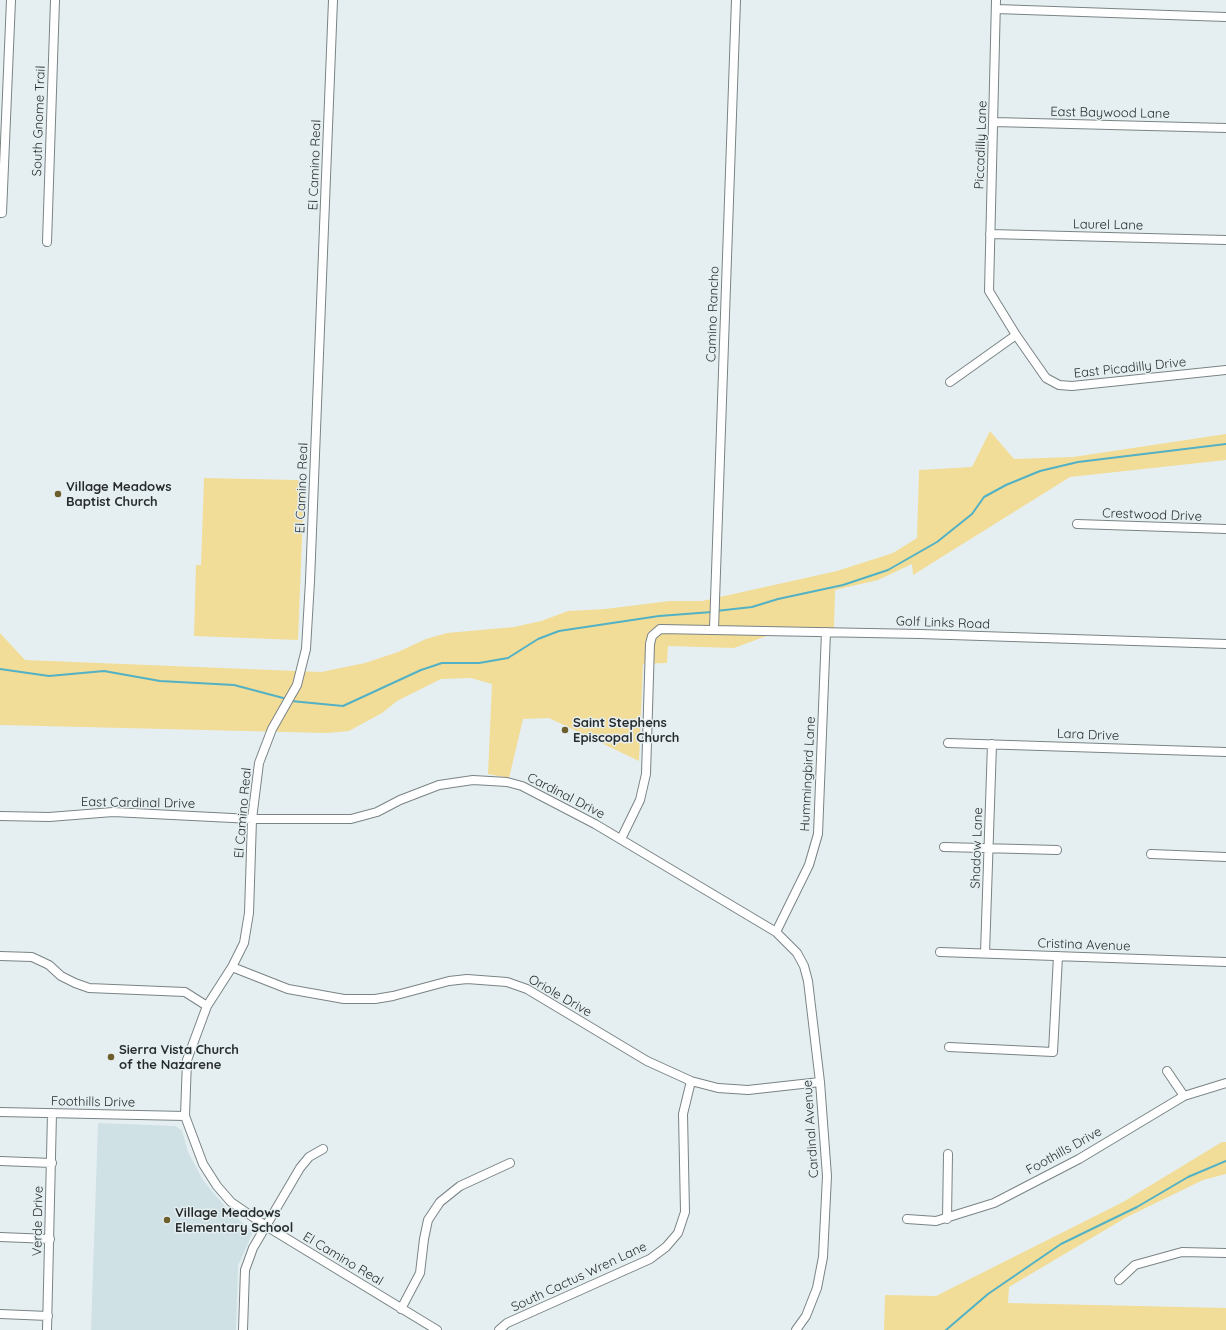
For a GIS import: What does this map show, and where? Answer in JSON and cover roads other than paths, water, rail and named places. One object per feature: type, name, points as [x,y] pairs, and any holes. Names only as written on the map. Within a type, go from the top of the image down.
[{"type":"street","points":[[1,213],[2,132],[11,0]]},
{"type":"street","name":"South Gnome Trail","points":[[47,242],[55,0]]},
{"type":"street","name":"El Camino Real","points":[[333,0],[310,581],[305,655],[299,680],[272,729],[259,763],[252,819],[249,913],[244,943],[232,967],[207,1006],[187,1060],[185,1116],[203,1164],[217,1186],[231,1202],[266,1226],[437,1330]]},
{"type":"street","name":"Camino Rancho","points":[[714,629],[736,0]]},
{"type":"street","name":"Piccadilly Lane","points":[[989,291],[996,0]]},
{"type":"street","points":[[996,9],[1226,16]]},
{"type":"street","name":"East Baywood Lane","points":[[994,122],[1226,128]]},
{"type":"street","name":"Laurel Lane","points":[[990,234],[1226,240]]},
{"type":"street","name":"East Picadilly Drive","points":[[989,291],[1016,335],[1046,378],[1059,384],[1072,386],[1226,370]]},
{"type":"street","points":[[950,382],[1016,335]]},
{"type":"street","name":"Crestwood Drive","points":[[1077,524],[1226,529]]},
{"type":"street","name":"Golf Links Road","points":[[621,839],[640,800],[646,774],[650,644],[652,636],[660,629],[714,629],[1226,644]]},
{"type":"street","name":"Hummingbird Lane","points":[[776,932],[809,865],[818,834],[826,632]]},
{"type":"street","name":"Lara Drive","points":[[948,743],[1226,752]]},
{"type":"street","name":"Shadow Lane","points":[[985,953],[992,744]]},
{"type":"street","name":"Cardinal Drive","points":[[252,819],[351,819],[377,812],[400,800],[451,782],[486,780],[506,782],[522,786],[621,839],[776,932]]},
{"type":"street","name":"East Cardinal Drive","points":[[0,816],[49,817],[113,812],[252,819]]},
{"type":"street","points":[[944,846],[1057,850]]},
{"type":"street","points":[[1151,854],[1226,857]]},
{"type":"street","name":"Cardinal Avenue","points":[[776,932],[797,953],[804,966],[812,1004],[827,1176],[823,1258],[817,1288],[806,1316],[796,1330]]},
{"type":"street","name":"Cristina Avenue","points":[[940,952],[1226,962]]},
{"type":"street","points":[[0,956],[32,957],[49,965],[62,976],[74,983],[89,988],[185,992],[207,1006]]},
{"type":"street","points":[[949,1047],[1053,1052],[1058,956]]},
{"type":"street","name":"Oriole Drive","points":[[232,967],[288,989],[344,999],[394,996],[449,981],[467,979],[507,982],[527,989],[647,1061],[691,1081],[718,1088],[748,1090],[820,1082]]},
{"type":"street","points":[[1167,1071],[1184,1096]]},
{"type":"street","name":"South Cactus Wren Lane","points":[[499,1330],[507,1324],[650,1259],[666,1248],[678,1233],[685,1212],[683,1114],[691,1081]]},
{"type":"street","name":"Foothills Drive","points":[[907,1219],[936,1221],[947,1219],[994,1203],[1079,1159],[1184,1096],[1226,1082]]},
{"type":"street","name":"Foothills Drive","points":[[0,1112],[185,1116]]},
{"type":"street","name":"Verde Drive","points":[[47,1330],[52,1113]]},
{"type":"street","points":[[243,1330],[245,1270],[253,1248],[300,1168],[309,1157],[323,1149]]},
{"type":"street","points":[[947,1219],[948,1154]]},
{"type":"street","points":[[0,1161],[52,1163]]},
{"type":"street","points":[[401,1309],[420,1274],[428,1220],[440,1202],[460,1186],[510,1163]]},
{"type":"street","points":[[0,1237],[50,1239]]},
{"type":"street","points":[[1119,1280],[1135,1265],[1182,1252],[1226,1253]]},
{"type":"street","points":[[0,1314],[48,1316]]},
{"type":"waterway","points":[[716,611],[752,607],[778,599],[843,585],[888,570],[937,542],[972,514],[984,497],[1006,485],[1040,471],[1078,462],[1226,444]]},
{"type":"waterway","points":[[291,701],[343,706],[421,670],[442,663],[479,663],[508,658],[538,639],[559,631],[659,616],[712,612]]},
{"type":"waterway","points":[[0,669],[49,676],[104,671],[160,681],[234,685],[287,699]]},
{"type":"waterway","points":[[946,1330],[988,1294],[1061,1244],[1137,1207],[1188,1177],[1226,1161]]},
{"type":"place","name":"Village Meadows Baptist Church","points":[[58,494]]},
{"type":"place","name":"Saint Stephens Episcopal Church","points":[[565,730]]},
{"type":"place","name":"Sierra Vista Church of the Nazarene","points":[[111,1057]]},
{"type":"place","name":"Village Meadows Elementary School","points":[[167,1220]]}]
